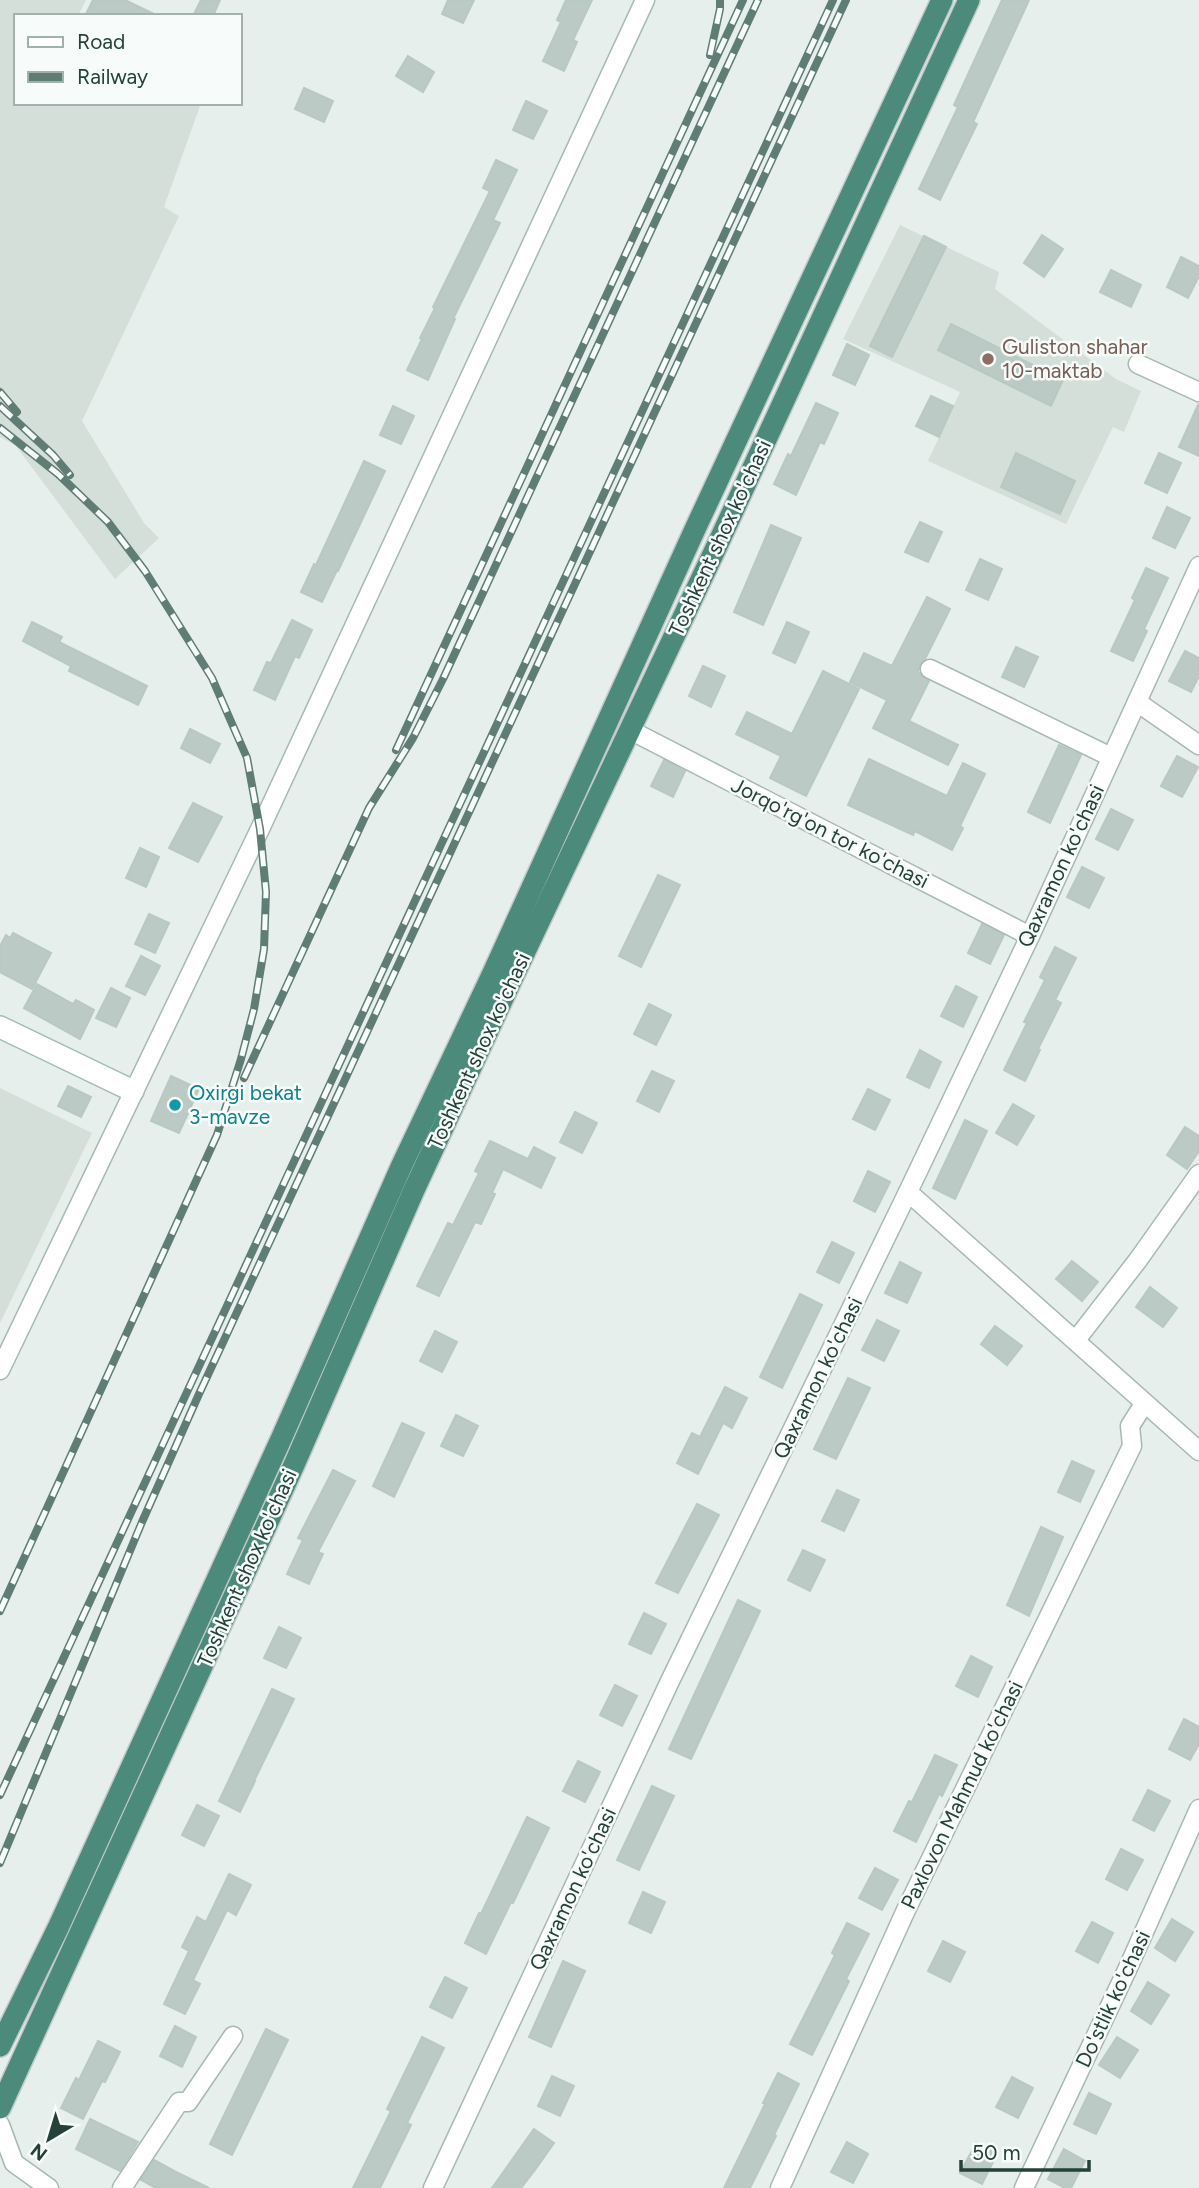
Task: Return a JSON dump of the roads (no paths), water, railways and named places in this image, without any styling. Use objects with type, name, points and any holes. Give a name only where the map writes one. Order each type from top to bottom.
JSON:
[{"type":"highway","name":"Toshkent shox ko'chasi","points":[[0,2108],[294,1465],[696,527],[942,0]]},
{"type":"highway","name":"Toshkent shox ko'chasi","points":[[0,2046],[58,1928],[282,1437],[401,1167],[630,730],[969,0]]},
{"type":"main road","points":[[0,1027],[133,1091]]},
{"type":"street","points":[[0,1370],[266,817],[645,0]]},
{"type":"street","points":[[1138,364],[1199,392]]},
{"type":"street","name":"Qaxramon ko'chasi","points":[[434,2187],[676,1668],[1030,936],[1199,566]]},
{"type":"street","points":[[930,669],[1111,757]]},
{"type":"street","points":[[1137,702],[1199,745]]},
{"type":"street","name":"Jorqo'rg'on tor ko'chasi","points":[[630,730],[1030,936]]},
{"type":"street","points":[[1076,1339],[1138,1260],[1199,1174]]},
{"type":"street","points":[[908,1192],[1199,1451]]},
{"type":"street","name":"Paxlovon Mahmud ko'chasi","points":[[780,2188],[906,1910],[1132,1446],[1130,1426],[1144,1404]]},
{"type":"street","name":"Do'stlik ko'chasi","points":[[1024,2188],[1127,1970],[1199,1809]]},
{"type":"street","points":[[122,2188],[179,2102],[188,2102],[233,2036]]},
{"type":"street","points":[[0,2124],[14,2163],[49,2188]]},
{"type":"railway","points":[[710,55],[720,0]]},
{"type":"railway","points":[[396,750],[743,0]]},
{"type":"railway","points":[[244,1078],[369,808],[413,738],[443,679],[758,0]]},
{"type":"railway","points":[[0,1795],[833,0]]},
{"type":"railway","points":[[0,1863],[142,1522],[199,1394],[846,0]]},
{"type":"railway","points":[[0,392],[17,412]]},
{"type":"railway","points":[[0,406],[53,455],[70,475]]},
{"type":"railway","points":[[0,428],[58,474],[108,522],[145,571],[212,678],[247,758],[260,829],[266,892],[264,949],[254,1009],[217,1135],[0,1611]]},
{"type":"place","name":"Guliston shahar 10-maktab","points":[[988,359]]},
{"type":"place","name":"Oxirgi bekat 3-mavze","points":[[175,1105]]}]
